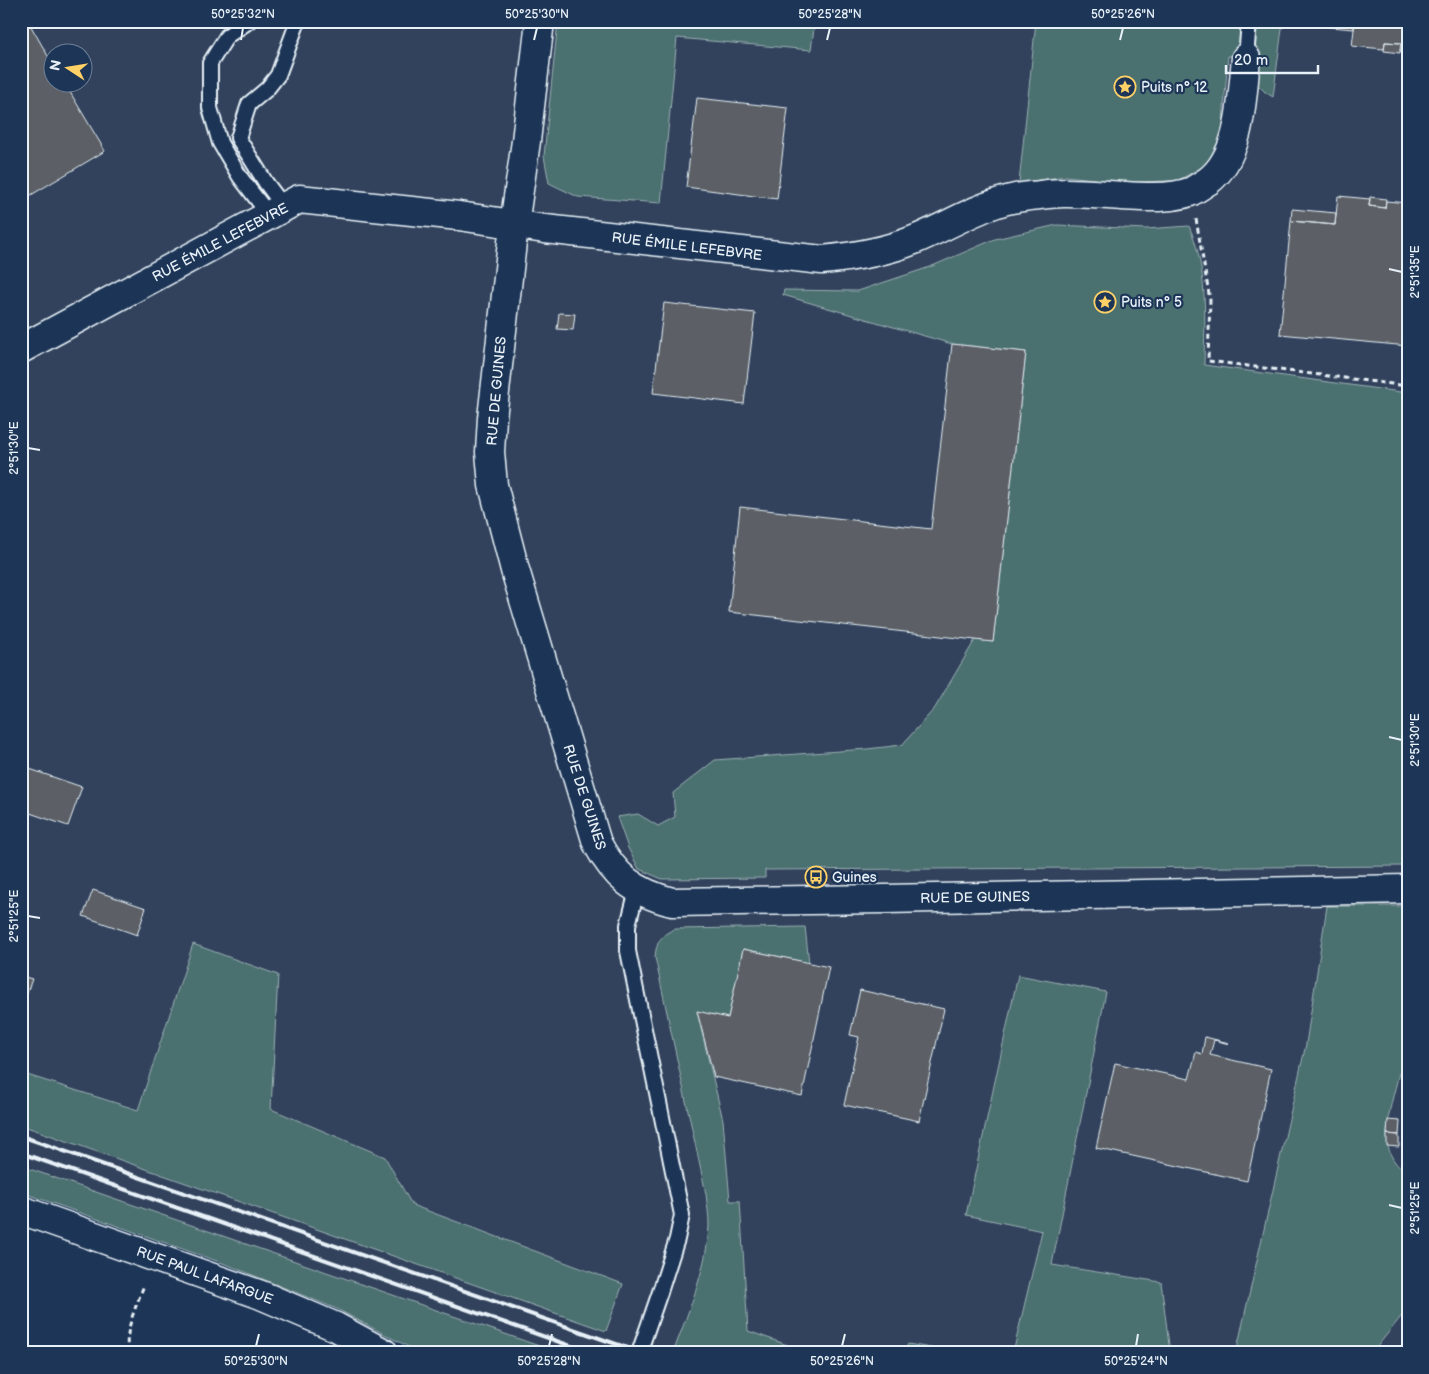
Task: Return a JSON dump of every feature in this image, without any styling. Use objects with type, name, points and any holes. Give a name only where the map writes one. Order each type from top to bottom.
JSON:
[{"type":"street","name":"RUE DE GUINES","points":[[540,21],[514,224],[492,418],[490,452],[493,485],[515,570],[597,842],[604,857],[617,872],[637,890],[672,902],[1408,889]]},
{"type":"street","name":"RUE ÉMILE LEFEBVRE","points":[[21,350],[299,199],[458,216],[822,260],[865,256],[914,240],[965,215],[994,204],[1028,196],[1064,193],[1164,197],[1191,191],[1210,180],[1224,164],[1234,142],[1241,110],[1246,58]]},
{"type":"street","name":"RUE PAUL LAFARGUE","points":[[21,1210],[261,1294],[336,1327],[384,1353]]},
{"type":"lane","points":[[249,21],[227,36],[210,63],[210,108],[220,143],[240,177],[277,211]]},
{"type":"lane","points":[[277,211],[266,183],[238,138],[249,104],[267,89],[278,75],[298,21]]},
{"type":"lane","name":"RUE ÉMILE LEFEBVRE","points":[[1246,58],[1249,21]]},
{"type":"lane","points":[[637,890],[628,925],[628,951],[682,1215],[677,1240],[639,1353]]},
{"type":"path","points":[[1191,191],[1210,300],[1208,361],[1408,386]]},
{"type":"path","points":[[129,1353],[127,1348],[131,1322],[155,1256]]},
{"type":"shaded area","points":[[21,21],[1408,21],[1408,1353],[559,1353],[21,1166]]},
{"type":"green space","points":[[558,21],[815,21],[811,50],[677,38],[661,203],[578,197],[549,183],[544,156]]},
{"type":"green space","points":[[1036,21],[1283,21],[1273,97],[1258,85],[1257,58],[1228,56],[1222,134],[1206,165],[1177,181],[1122,182],[1066,176],[1019,183]]},
{"type":"green space","points":[[1057,225],[1146,229],[1189,226],[1200,259],[1204,294],[1204,365],[1408,393],[1408,866],[765,870],[765,878],[662,879],[639,869],[628,848],[617,817],[638,814],[658,826],[675,817],[673,793],[715,760],[902,745],[935,708],[975,640],[993,642],[1026,352],[952,344],[783,295],[784,290],[858,291],[930,267],[995,239]]},
{"type":"green space","points":[[1327,906],[1408,906],[1408,1073],[1399,1073],[1389,1113],[1387,1141],[1390,1154],[1397,1165],[1408,1173],[1408,1308],[1372,1353],[1236,1353],[1306,1044]]},
{"type":"green space","points":[[805,927],[809,963],[743,949],[728,1018],[697,1012],[723,1120],[730,1201],[740,1201],[748,1331],[810,1353],[673,1353],[701,1274],[705,1258],[709,1221],[706,1194],[655,957],[657,947],[663,936],[675,929]]},
{"type":"green space","points":[[193,944],[278,975],[271,1109],[385,1157],[412,1205],[623,1284],[606,1331],[21,1125],[21,1073],[138,1110]]},
{"type":"green space","points":[[1018,975],[1106,992],[1052,1265],[1161,1282],[1170,1353],[1013,1353],[1042,1231],[966,1215]]},
{"type":"green space","points":[[21,1166],[559,1353],[420,1353],[337,1309],[228,1265],[21,1192]]},
{"type":"green space","points":[[908,1344],[959,1353],[903,1353]]},
{"type":"building","points":[[21,21],[28,21],[42,46],[42,92],[70,92],[105,151],[21,201]]},
{"type":"building","points":[[1309,21],[1354,21],[1354,29],[1309,25]]},
{"type":"building","points":[[1355,21],[1408,21],[1408,51],[1400,51],[1401,43],[1385,42],[1384,49],[1352,46]]},
{"type":"building","points":[[1385,42],[1401,43],[1400,53],[1384,51]]},
{"type":"building","points":[[697,98],[788,108],[777,199],[686,187]]},
{"type":"building","points":[[1338,196],[1370,199],[1369,206],[1385,208],[1386,201],[1408,203],[1408,346],[1280,334],[1291,221],[1335,225]]},
{"type":"building","points":[[1370,197],[1386,199],[1385,208],[1369,206]]},
{"type":"building","points":[[1292,209],[1336,213],[1335,225],[1291,221]]},
{"type":"building","points":[[664,303],[755,313],[744,404],[653,393]]},
{"type":"building","points":[[559,313],[575,314],[573,330],[557,329]]},
{"type":"building","points":[[952,344],[1026,352],[993,642],[729,612],[740,507],[931,529]]},
{"type":"building","points":[[21,766],[82,787],[68,826],[21,810]]},
{"type":"building","points":[[93,890],[146,908],[137,935],[83,916]]},
{"type":"building","points":[[743,949],[829,967],[802,1096],[714,1077],[697,1011],[728,1018]]},
{"type":"building","points":[[21,976],[32,979],[21,1010]]},
{"type":"building","points":[[860,990],[944,1009],[919,1121],[844,1105],[859,1037],[850,1035]]},
{"type":"building","points":[[1205,1037],[1229,1043],[1214,1040],[1210,1055],[1271,1069],[1247,1181],[1096,1148],[1115,1063],[1189,1079],[1196,1052],[1202,1054]]},
{"type":"building","points":[[1388,1120],[1400,1121],[1399,1135],[1387,1134]]},
{"type":"building","points":[[1387,1134],[1399,1135],[1399,1147],[1387,1146]]},
{"type":"railway","points":[[21,1136],[642,1353]]},
{"type":"railway","points":[[21,1153],[591,1353]]},
{"type":"place","name":"Puits n° 12","points":[[1125,87]]},
{"type":"place","name":"Puits n° 5","points":[[1105,302]]},
{"type":"place","name":"Guines","points":[[816,877]]}]
